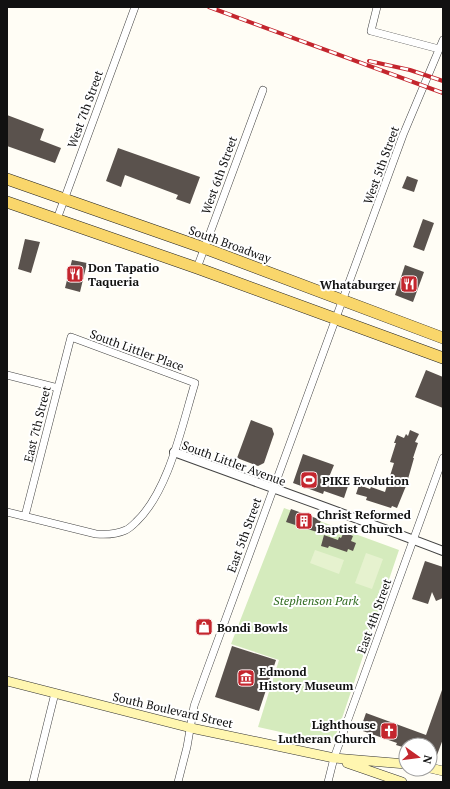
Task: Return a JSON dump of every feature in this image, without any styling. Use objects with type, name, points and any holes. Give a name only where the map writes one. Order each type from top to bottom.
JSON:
[{"type":"main road","name":"South Broadway","points":[[7,179],[204,248],[443,338]]},
{"type":"main road","points":[[7,202],[57,218],[197,268],[443,358]]},
{"type":"main road","name":"South Boulevard Street","points":[[7,681],[191,728],[334,758],[398,763]]},
{"type":"main road","name":"South Boulevard Street","points":[[334,758],[402,782]]},
{"type":"street","name":"West 7th Street","points":[[57,218],[135,7]]},
{"type":"street","points":[[377,7],[371,31],[440,49]]},
{"type":"street","name":"West 5th Street","points":[[343,300],[403,135],[443,40]]},
{"type":"street","name":"West 6th Street","points":[[197,268],[263,90]]},
{"type":"street","name":"East 5th Street","points":[[178,782],[191,728],[194,706],[343,300]]},
{"type":"street","name":"South Littler Place","points":[[71,337],[195,383],[174,452]]},
{"type":"street","name":"East 7th Street","points":[[25,516],[71,337]]},
{"type":"street","points":[[7,375],[58,388]]},
{"type":"street","name":"South Littler Avenue","points":[[7,512],[96,534],[111,535],[128,529],[142,516],[158,492],[174,452],[343,513],[443,552]]},
{"type":"street","name":"East 4th Street","points":[[328,782],[334,758],[443,458]]},
{"type":"street","points":[[33,782],[55,693]]},
{"type":"green space","name":"Stephenson Park","points":[[284,508],[399,550],[338,730],[332,741],[312,739],[258,727],[279,660],[231,644]]},
{"type":"green space","points":[[315,550],[344,560],[339,574],[310,563]]},
{"type":"green space","points":[[366,553],[383,559],[372,589],[355,583]]},
{"type":"building","points":[[7,115],[44,129],[40,140],[61,148],[55,163],[7,146]]},
{"type":"building","points":[[118,148],[200,177],[190,204],[176,199],[178,195],[125,175],[121,187],[106,181]]},
{"type":"building","points":[[407,176],[418,180],[414,192],[402,188]]},
{"type":"building","points":[[423,219],[434,223],[424,251],[413,247]]},
{"type":"building","points":[[25,239],[40,242],[31,273],[18,269]]},
{"type":"building","points":[[72,260],[87,263],[80,292],[65,288]]},
{"type":"building","name":"Whataburger","points":[[405,265],[424,272],[413,302],[395,295]]},
{"type":"building","points":[[426,370],[443,377],[443,408],[415,397]]},
{"type":"building","points":[[251,420],[272,428],[274,434],[264,463],[258,466],[237,458]]},
{"type":"building","points":[[410,430],[419,434],[415,442],[418,443],[406,486],[397,508],[392,506],[391,508],[366,500],[367,497],[356,494],[359,485],[385,492],[394,463],[390,462],[397,435],[404,438],[406,434],[408,436]]},
{"type":"building","points":[[303,454],[334,465],[329,477],[344,482],[343,484],[348,486],[344,498],[324,491],[323,494],[293,483]]},
{"type":"building","name":"Christ Reformed Baptist Church","points":[[291,509],[321,520],[317,532],[286,522]]},
{"type":"building","points":[[344,532],[353,536],[351,541],[356,543],[353,551],[348,549],[347,552],[329,546],[328,548],[321,546],[324,535],[338,540]]},
{"type":"building","points":[[425,561],[443,567],[443,598],[436,601],[432,592],[428,604],[412,599]]},
{"type":"building","name":"Edmond History Museum","points":[[232,646],[276,660],[259,711],[215,697]]},
{"type":"building","points":[[442,690],[443,739],[438,752],[438,737],[398,737],[398,746],[396,745],[397,743],[360,730],[366,713],[426,735]]},
{"type":"railway","points":[[209,7],[443,93]]},
{"type":"railway","points":[[369,61],[410,70],[443,81]]},
{"type":"place","name":"Don Tapatio Taqueria","points":[[75,274]]},
{"type":"place","name":"Whataburger","points":[[409,284]]},
{"type":"place","name":"PIKE Evolution","points":[[309,480]]},
{"type":"place","name":"Christ Reformed Baptist Church","points":[[304,521]]},
{"type":"place","name":"Bondi Bowls","points":[[204,627]]},
{"type":"place","name":"Edmond History Museum","points":[[246,678]]},
{"type":"place","name":"Lighthouse Lutheran Church","points":[[389,731]]}]
